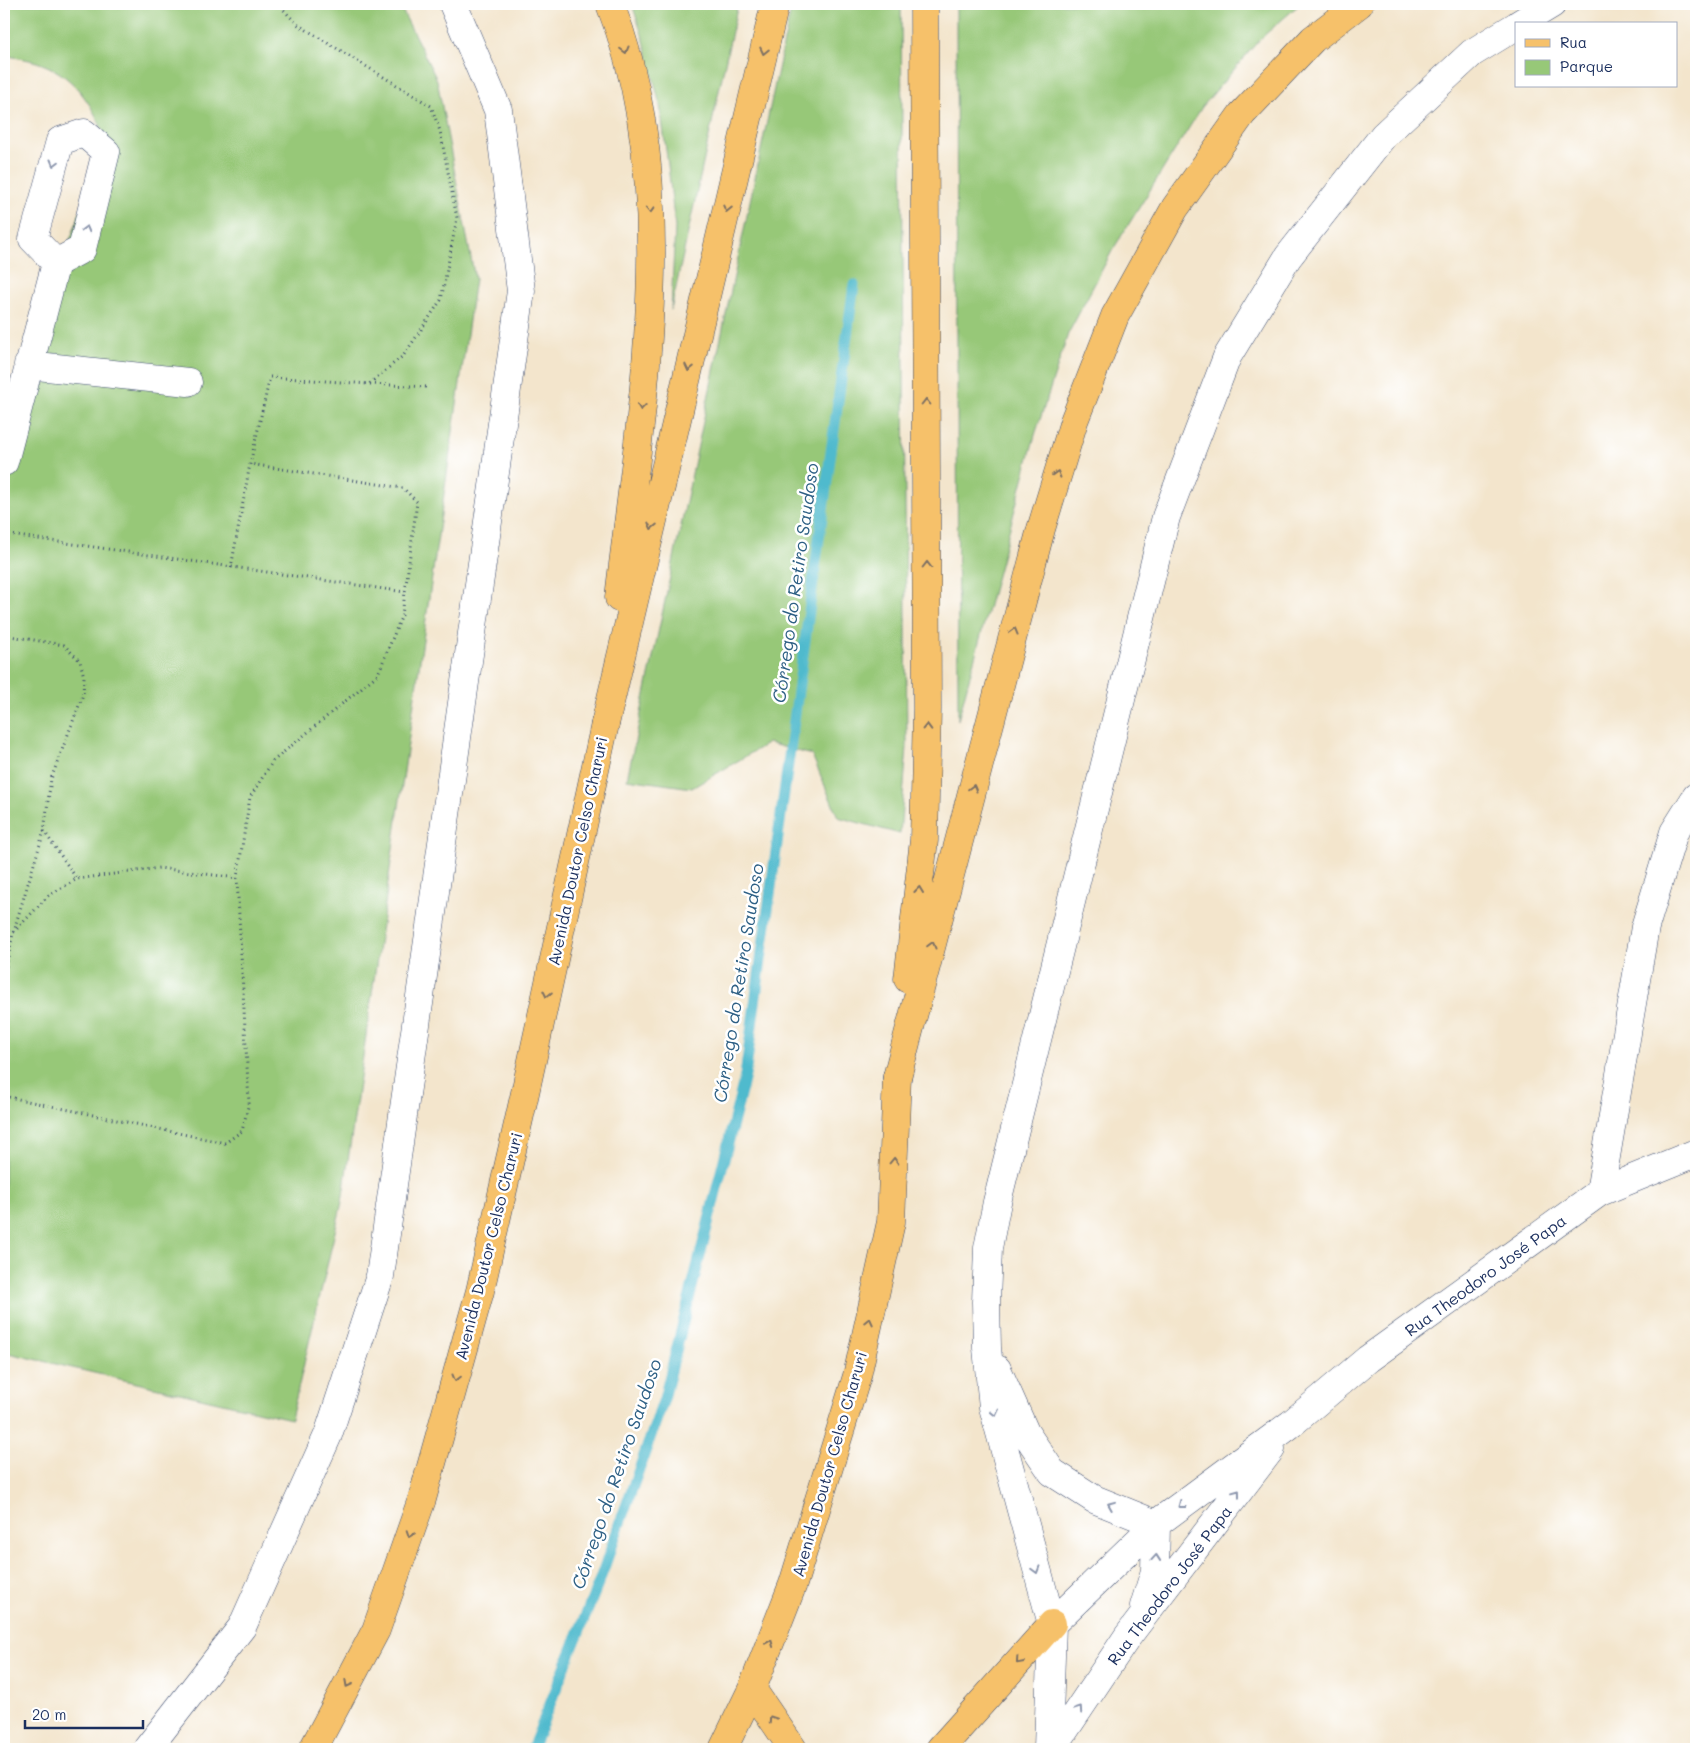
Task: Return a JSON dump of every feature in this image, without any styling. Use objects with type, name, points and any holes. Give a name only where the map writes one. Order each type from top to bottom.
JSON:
[{"type":"main road","points":[[605,724],[647,358],[651,257],[650,178],[640,108],[610,4]]},
{"type":"main road","points":[[605,724],[775,4]]},
{"type":"main road","points":[[897,1077],[924,840],[927,699],[924,4]]},
{"type":"main road","points":[[897,1077],[1041,529],[1074,421],[1115,316],[1174,208],[1242,114],[1313,39],[1359,4]]},
{"type":"main road","name":"Avenida Doutor Celso Charuri","points":[[313,1749],[376,1630],[422,1498],[482,1282],[526,1093],[605,724]]},
{"type":"main road","name":"Avenida Doutor Celso Charuri","points":[[722,1749],[752,1689],[793,1584],[856,1376],[892,1222],[897,1077]]},
{"type":"main road","points":[[940,1749],[1052,1624]]},
{"type":"main road","points":[[752,1689],[793,1749]]},
{"type":"street","points":[[147,1749],[242,1626],[328,1435],[380,1276],[521,291],[498,110],[453,4]]},
{"type":"street","points":[[1523,22],[1552,4]]},
{"type":"street","points":[[1050,1749],[1052,1624],[993,1407],[987,1348],[988,1248],[997,1202],[1166,517],[1226,357],[1288,257],[1384,135],[1472,52],[1515,27]]},
{"type":"street","points":[[4,462],[56,263]]},
{"type":"street","points":[[28,365],[188,382]]},
{"type":"street","points":[[1600,1192],[1645,927],[1674,832],[1696,797]]},
{"type":"street","name":"Rua Theodoro José Papa","points":[[1052,1624],[1156,1524],[1291,1424],[1368,1359],[1600,1192],[1696,1153]]},
{"type":"street","points":[[987,1348],[1025,1432],[1052,1472],[1094,1499],[1156,1524],[1156,1563],[1149,1594],[1128,1636]]},
{"type":"street","name":"Rua Theodoro José Papa","points":[[1050,1749],[1128,1636],[1291,1424]]},
{"type":"path","points":[[278,4],[297,24],[431,106],[440,131],[457,218],[441,300],[404,355],[369,384]]},
{"type":"path","points":[[231,568],[250,464],[270,378],[428,387]]},
{"type":"path","points":[[4,1096],[225,1144],[242,1131],[249,1103],[237,878],[250,796],[272,761],[378,674],[402,615],[418,502],[403,488],[250,464]]},
{"type":"path","points":[[4,534],[405,592]]},
{"type":"path","points":[[4,635],[64,645],[80,661],[84,677],[83,695],[51,779],[44,831],[13,933],[4,977]]},
{"type":"path","points":[[44,831],[77,879]]},
{"type":"path","points":[[13,933],[48,896],[77,879],[159,868],[237,878]]},
{"type":"path","points":[[4,931],[13,933]]},
{"type":"green space","points":[[4,4],[399,4],[437,80],[475,279],[342,1202],[291,1419],[4,1352],[4,486],[45,309],[106,141],[96,117],[83,95],[65,77],[54,69],[37,62],[4,55]]},
{"type":"green space","points":[[632,4],[738,4],[671,310],[675,227],[668,165],[660,105],[644,41]]},
{"type":"green space","points":[[792,4],[901,4],[907,747],[900,834],[838,817],[812,755],[768,743],[692,788],[627,779]]},
{"type":"green space","points":[[956,4],[1300,4],[1260,39],[1202,107],[1112,251],[1068,334],[1035,435],[958,720]]},
{"type":"waterway","name":"Córrego do Retiro Saudoso","points":[[532,1749],[599,1582],[664,1399],[745,1076],[854,285]]}]
